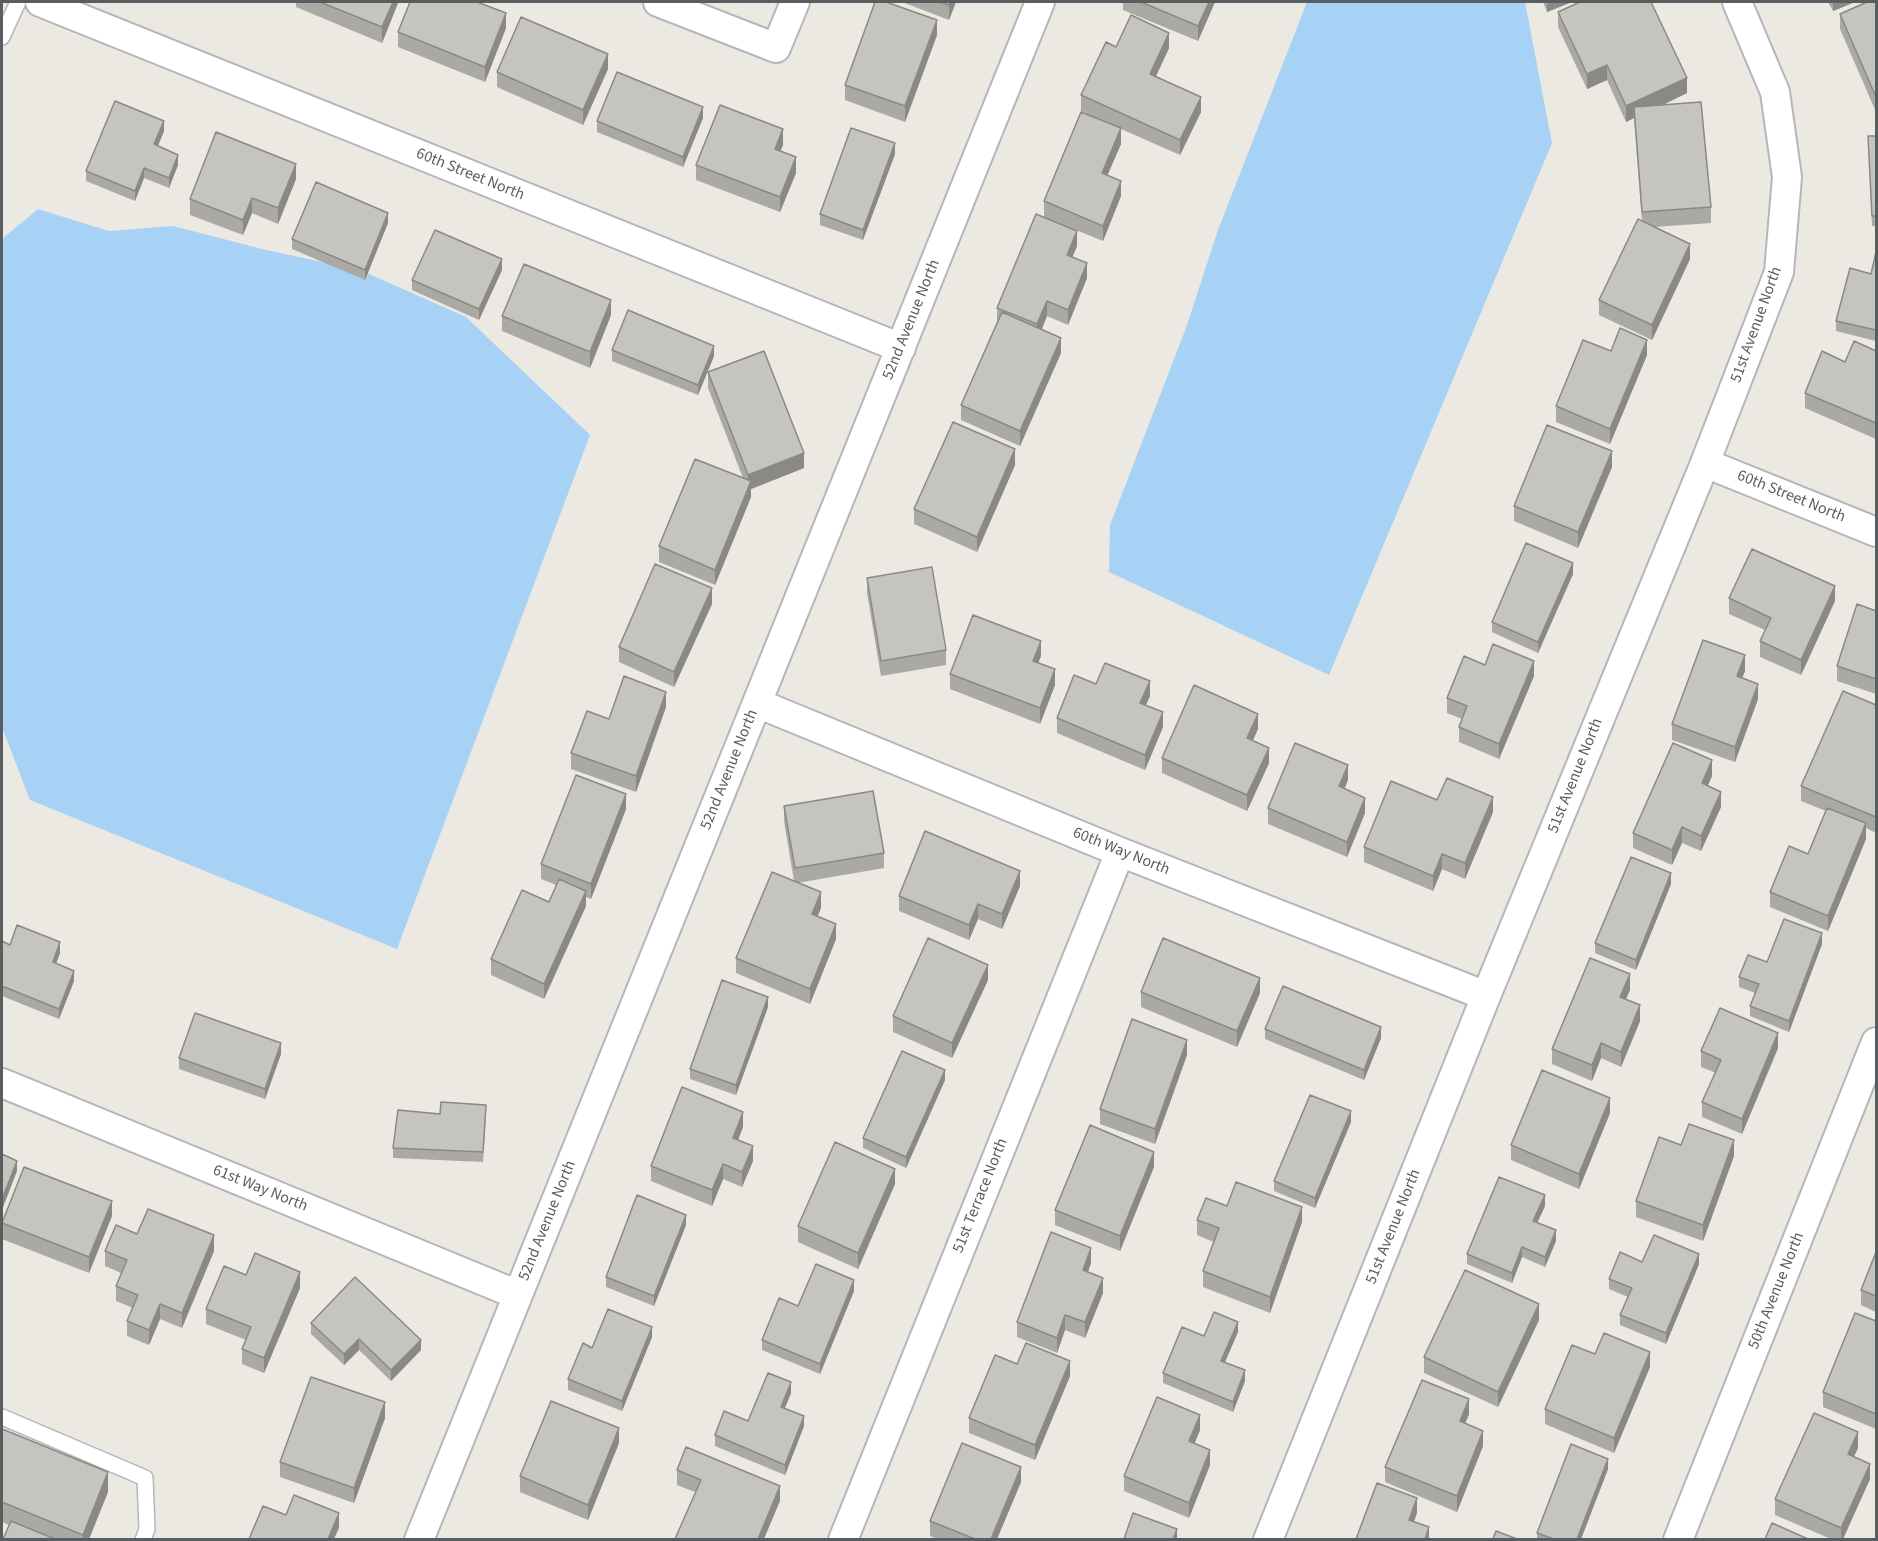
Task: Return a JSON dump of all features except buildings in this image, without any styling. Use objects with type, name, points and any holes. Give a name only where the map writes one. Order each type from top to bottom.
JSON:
[{"type":"street","name":"60th Street North","points":[[40,2],[901,348]]},
{"type":"street","points":[[658,2],[776,48],[795,2]]},
{"type":"street","name":"52nd Avenue North","points":[[419,1539],[1040,2]]},
{"type":"street","name":"51st Avenue North","points":[[1268,1539],[1486,996],[1705,463],[1779,272],[1787,177],[1775,92],[1737,2]]},
{"type":"street","name":"60th Street North","points":[[1705,463],[1876,532]]},
{"type":"street","name":"60th Way North","points":[[757,703],[1120,852],[1486,996]]},
{"type":"street","name":"51st Terrace North","points":[[843,1539],[1120,852]]},
{"type":"street","name":"50th Avenue North","points":[[1678,1539],[1876,1042]]},
{"type":"street","name":"61st Way North","points":[[2,1083],[518,1295]]},
{"type":"lane","points":[[2,37],[18,2]]},
{"type":"lane","points":[[2,1418],[146,1478],[147,1529],[143,1539]]},
{"type":"water","points":[[1307,2],[1525,2],[1552,143],[1329,675],[1109,572],[1110,525],[1186,328],[1218,230]]},
{"type":"water","points":[[38,209],[109,231],[173,226],[266,250],[360,270],[466,317],[590,435],[397,949],[30,800],[2,727],[2,239]]}]
